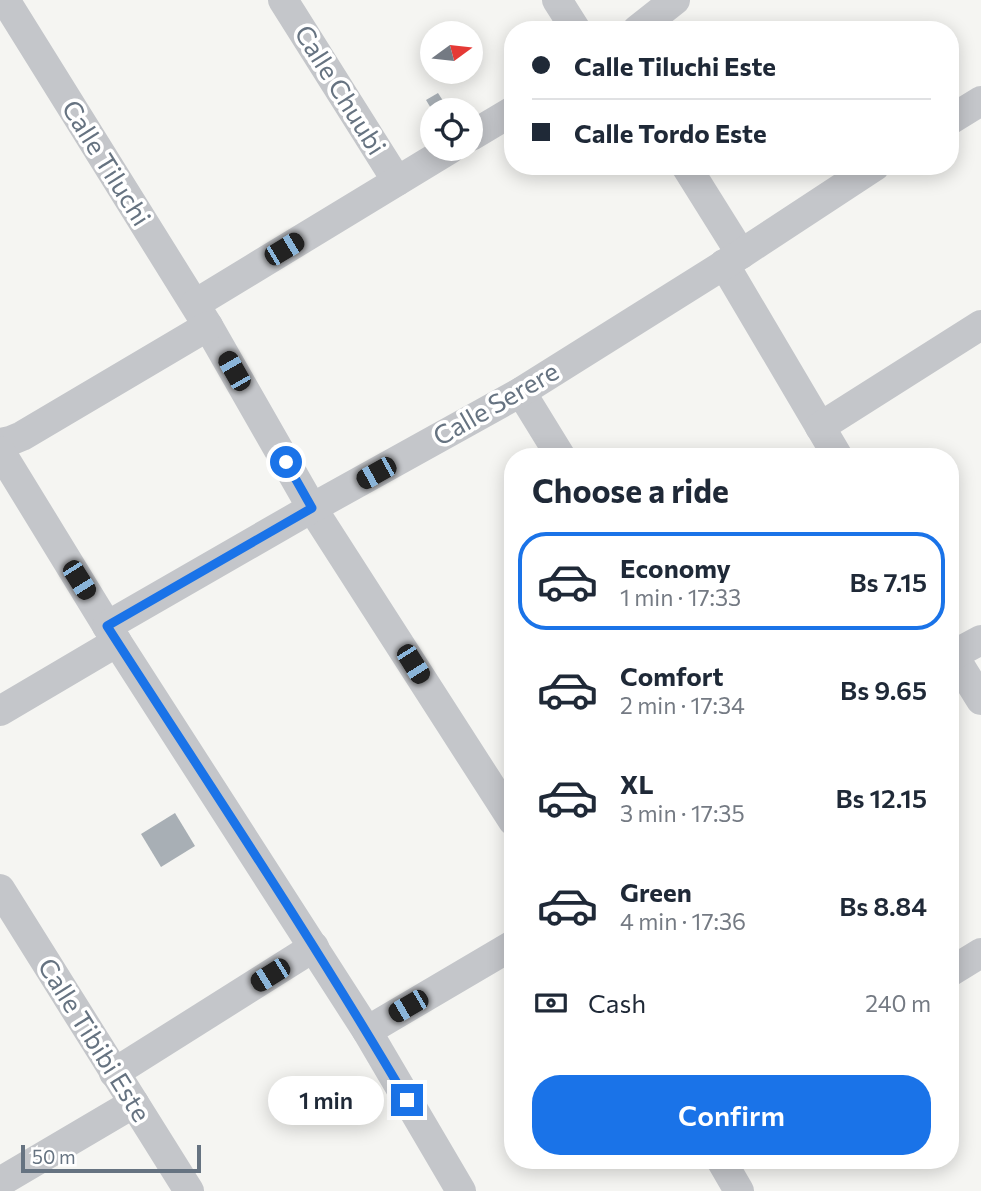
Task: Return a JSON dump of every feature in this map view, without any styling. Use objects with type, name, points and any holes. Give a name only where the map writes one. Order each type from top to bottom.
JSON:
[{"type":"street","name":"Calle Tiluchi","points":[[5,0],[201,315],[312,508],[504,807]]},
{"type":"street","name":"Calle Chuubi","points":[[283,0],[397,181]]},
{"type":"street","points":[[557,0],[570,21]]},
{"type":"street","points":[[648,21],[675,0]]},
{"type":"street","points":[[959,114],[981,101]]},
{"type":"street","points":[[483,129],[504,116]]},
{"type":"street","points":[[0,443],[22,436],[430,161]]},
{"type":"street","points":[[690,175],[833,448]]},
{"type":"street","name":"Calle Serere","points":[[0,711],[112,634],[312,508],[521,392],[861,175]]},
{"type":"street","points":[[820,427],[981,324]]},
{"type":"street","points":[[521,392],[555,448]]},
{"type":"street","points":[[0,451],[112,634],[367,1031],[461,1191]]},
{"type":"street","points":[[959,650],[981,640]]},
{"type":"street","points":[[959,664],[981,700]]},
{"type":"street","name":"Calle Tibibi Este","points":[[0,889],[189,1191]]},
{"type":"street","points":[[114,1073],[314,947]]},
{"type":"street","points":[[367,1031],[504,950]]},
{"type":"street","points":[[959,966],[981,953]]},
{"type":"street","points":[[0,1182],[134,1103]]},
{"type":"street","points":[[726,1169],[739,1191]]},
{"type":"building","points":[[175,813],[195,846],[161,867],[141,834]]},
{"type":"route","points":[[286,462],[312,508],[107,626],[314,947],[407,1100]]}]
